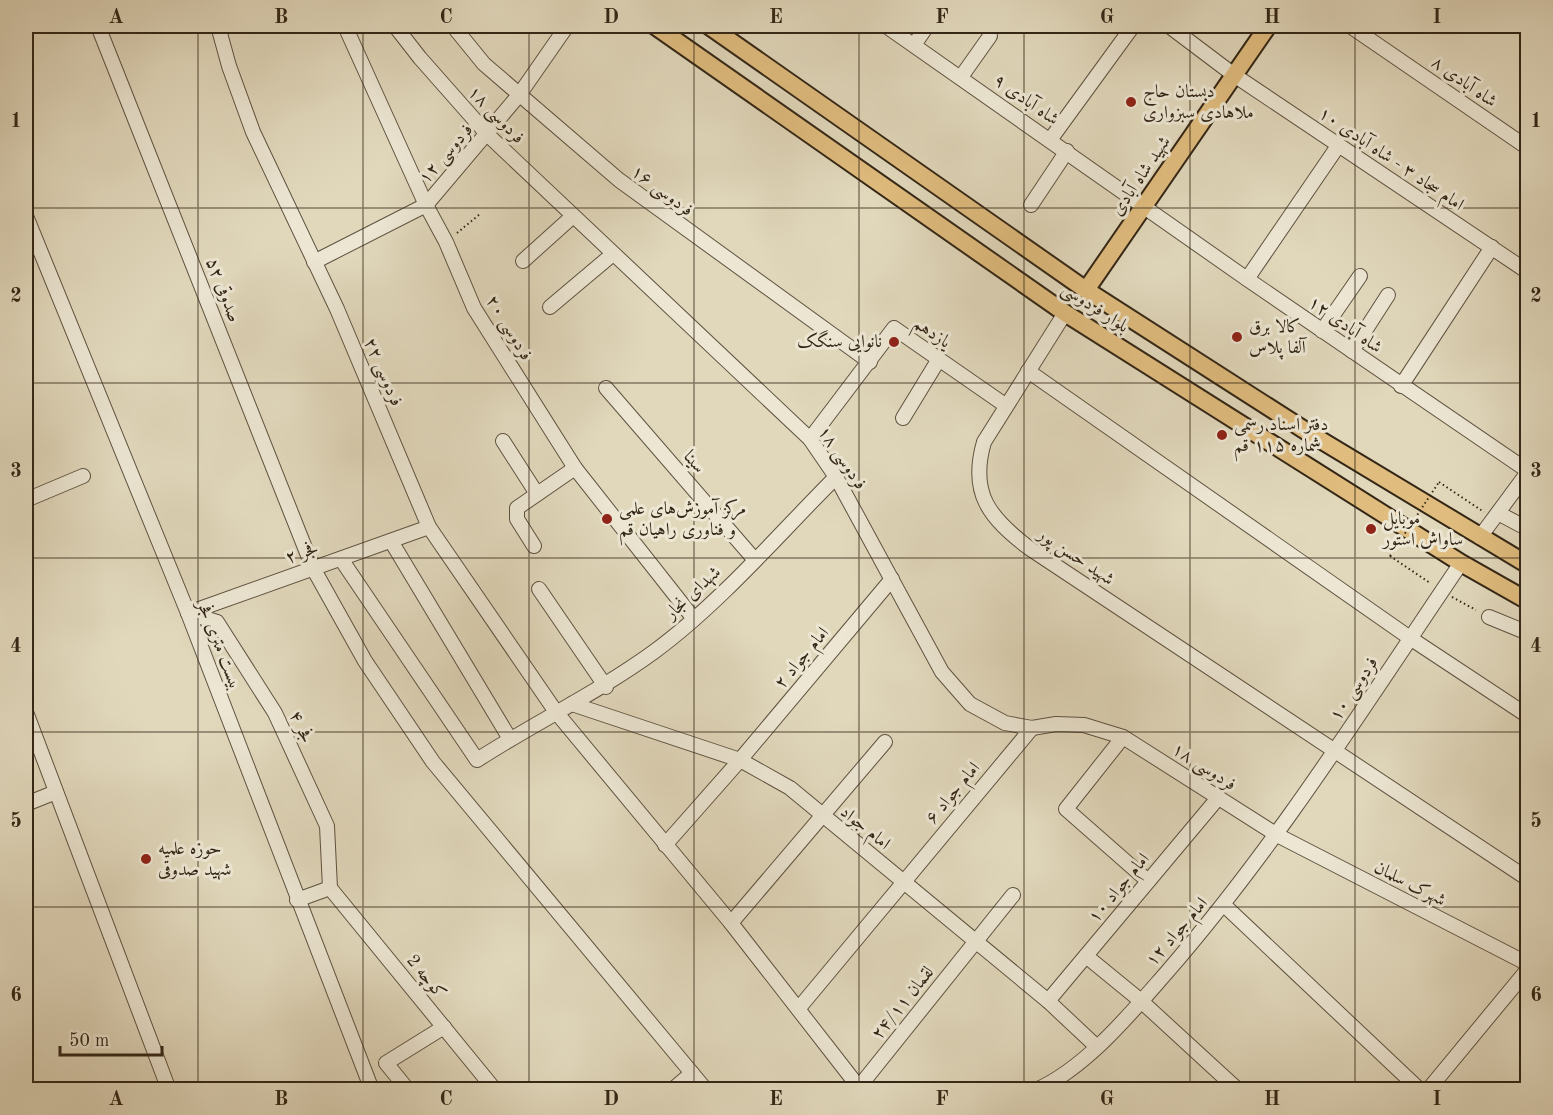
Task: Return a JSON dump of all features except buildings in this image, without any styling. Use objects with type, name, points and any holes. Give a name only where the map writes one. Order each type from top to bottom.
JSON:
[{"type":"main road","name":"بلوار فردوسی","points":[[655,26],[1065,313],[1461,563],[1527,601]]},
{"type":"main road","name":"بلوار فردوسی","points":[[709,26],[1086,290],[1309,433],[1527,565]]},
{"type":"main road","name":"شهید شاه آبادی","points":[[1086,290],[1268,26]]},
{"type":"street","name":"صدوقی ۵۲","points":[[98,26],[313,568],[365,661],[433,762],[706,1089]]},
{"type":"street","name":"فردوسی ۲۲","points":[[218,26],[229,66],[254,132],[337,309],[429,527],[556,712],[799,1008],[860,1088]]},
{"type":"street","name":"فردوسی ۲۰","points":[[345,26],[426,205],[446,242],[474,308],[575,468],[694,619]]},
{"type":"street","name":"فردوسی ۱۸","points":[[395,26],[488,135],[810,439],[836,477],[942,672],[955,690],[988,717],[1005,723],[1032,728],[1056,724],[1084,726],[1123,737],[1277,835]]},
{"type":"street","name":"فردوسی ۱۶","points":[[453,26],[484,64],[619,180],[671,221],[870,362]]},
{"type":"street","name":"فردوسی ۱۲","points":[[314,262],[426,205],[488,135],[567,26]]},
{"type":"street","name":"شاه آبادی ۹","points":[[886,26],[1067,151],[1143,207]]},
{"type":"street","points":[[914,45],[927,26]]},
{"type":"street","points":[[1050,140],[1133,26]]},
{"type":"street","name":"امام سجاد ۳ - شاه آبادی ۱۰","points":[[1169,26],[1234,75],[1527,272]]},
{"type":"street","name":"شاه آبادی ۸","points":[[1350,26],[1527,148]]},
{"type":"street","points":[[1522,26],[1527,29]]},
{"type":"street","points":[[961,77],[990,36]]},
{"type":"street","points":[[1247,279],[1338,146]]},
{"type":"street","points":[[1030,206],[1067,151]]},
{"type":"street","name":"شاه آبادی ۱۲","points":[[1143,207],[1527,472]]},
{"type":"street","name":"بیست متری فجر","points":[[26,216],[188,613],[297,900],[372,1089]]},
{"type":"street","points":[[523,261],[573,216]]},
{"type":"street","points":[[1401,386],[1492,248]]},
{"type":"street","points":[[550,307],[613,254]]},
{"type":"street","points":[[1322,331],[1360,276]]},
{"type":"street","points":[[1352,351],[1388,295]]},
{"type":"street","name":"شهید حسن پور","points":[[1065,313],[1005,405],[984,442],[977,464],[982,499],[992,516],[1029,548],[1527,879]]},
{"type":"street","name":"یازدهم","points":[[810,439],[894,328],[1005,405]]},
{"type":"street","points":[[903,418],[939,359]]},
{"type":"street","points":[[1028,372],[1410,638],[1527,716]]},
{"type":"street","name":"سینا","points":[[606,388],[754,559]]},
{"type":"street","points":[[503,441],[537,494]]},
{"type":"street","points":[[534,546],[516,514],[518,508],[575,468]]},
{"type":"street","points":[[1480,537],[1527,472]]},
{"type":"street","points":[[26,500],[83,476]]},
{"type":"street","name":"شهدای نجار","points":[[341,559],[477,760],[556,712],[606,687],[694,619],[836,477]]},
{"type":"street","points":[[1496,516],[1527,529]]},
{"type":"street","name":"فجر ۲","points":[[188,613],[429,527]]},
{"type":"street","points":[[391,541],[510,739]]},
{"type":"street","name":"فردوسی ۱۰","points":[[1277,835],[1461,563]]},
{"type":"street","name":"امام جواد ۲","points":[[665,845],[740,760],[891,579]]},
{"type":"street","points":[[539,589],[606,687]]},
{"type":"street","name":"فجر ۴","points":[[188,613],[217,622],[275,713],[327,826],[330,888]]},
{"type":"street","points":[[1489,617],[1527,633]]},
{"type":"street","name":"امام جواد","points":[[572,705],[740,760],[790,788],[1048,1001],[1097,1047]]},
{"type":"street","points":[[26,712],[169,1089]]},
{"type":"street","name":"امام جواد ۶","points":[[799,1008],[902,881],[1032,728]]},
{"type":"street","points":[[1123,737],[1066,809],[1148,881]]},
{"type":"street","points":[[731,924],[885,742]]},
{"type":"street","points":[[26,804],[56,792]]},
{"type":"street","name":"امام جواد ۱۰","points":[[1048,1001],[1218,798]]},
{"type":"street","name":"امام جواد ۱۲","points":[[1036,1089],[1047,1084],[1097,1047],[1141,1001],[1224,905],[1277,835]]},
{"type":"street","name":"شهرک سلمان","points":[[1277,835],[1527,966]]},
{"type":"street","points":[[297,900],[330,888]]},
{"type":"street","name":"کوچه 2","points":[[330,888],[495,1089]]},
{"type":"street","name":"لقمان ۲۴/۱۱","points":[[860,1088],[1013,895]]},
{"type":"street","points":[[1224,905],[1420,1089]]},
{"type":"street","points":[[1086,956],[1141,1001],[1238,1089]]},
{"type":"street","points":[[1428,1089],[1527,966]]},
{"type":"street","points":[[408,1089],[386,1063],[444,1027]]},
{"type":"street","points":[[672,1089],[692,1073]]},
{"type":"path","points":[[446,242],[480,214]]},
{"type":"path","points":[[1489,617],[1442,592],[1390,556],[1439,482],[1496,516]]},
{"type":"place","name":"دبستان حاج ملاهادی سبزواری","points":[[1131,102]]},
{"type":"place","name":"کالا برق آلفا پلاس","points":[[1237,337]]},
{"type":"place","name":"نانوایی سنگک","points":[[894,342]]},
{"type":"place","name":"دفتر اسناد رسمی شماره ۱۱۵ قم","points":[[1222,435]]},
{"type":"place","name":"مرکز آموزش‌های علمی و فناوری راهیان قم","points":[[607,519]]},
{"type":"place","name":"موبایل ساواش استور","points":[[1371,529]]},
{"type":"place","name":"حوزه علمیه شهید صدوقی","points":[[146,859]]}]
